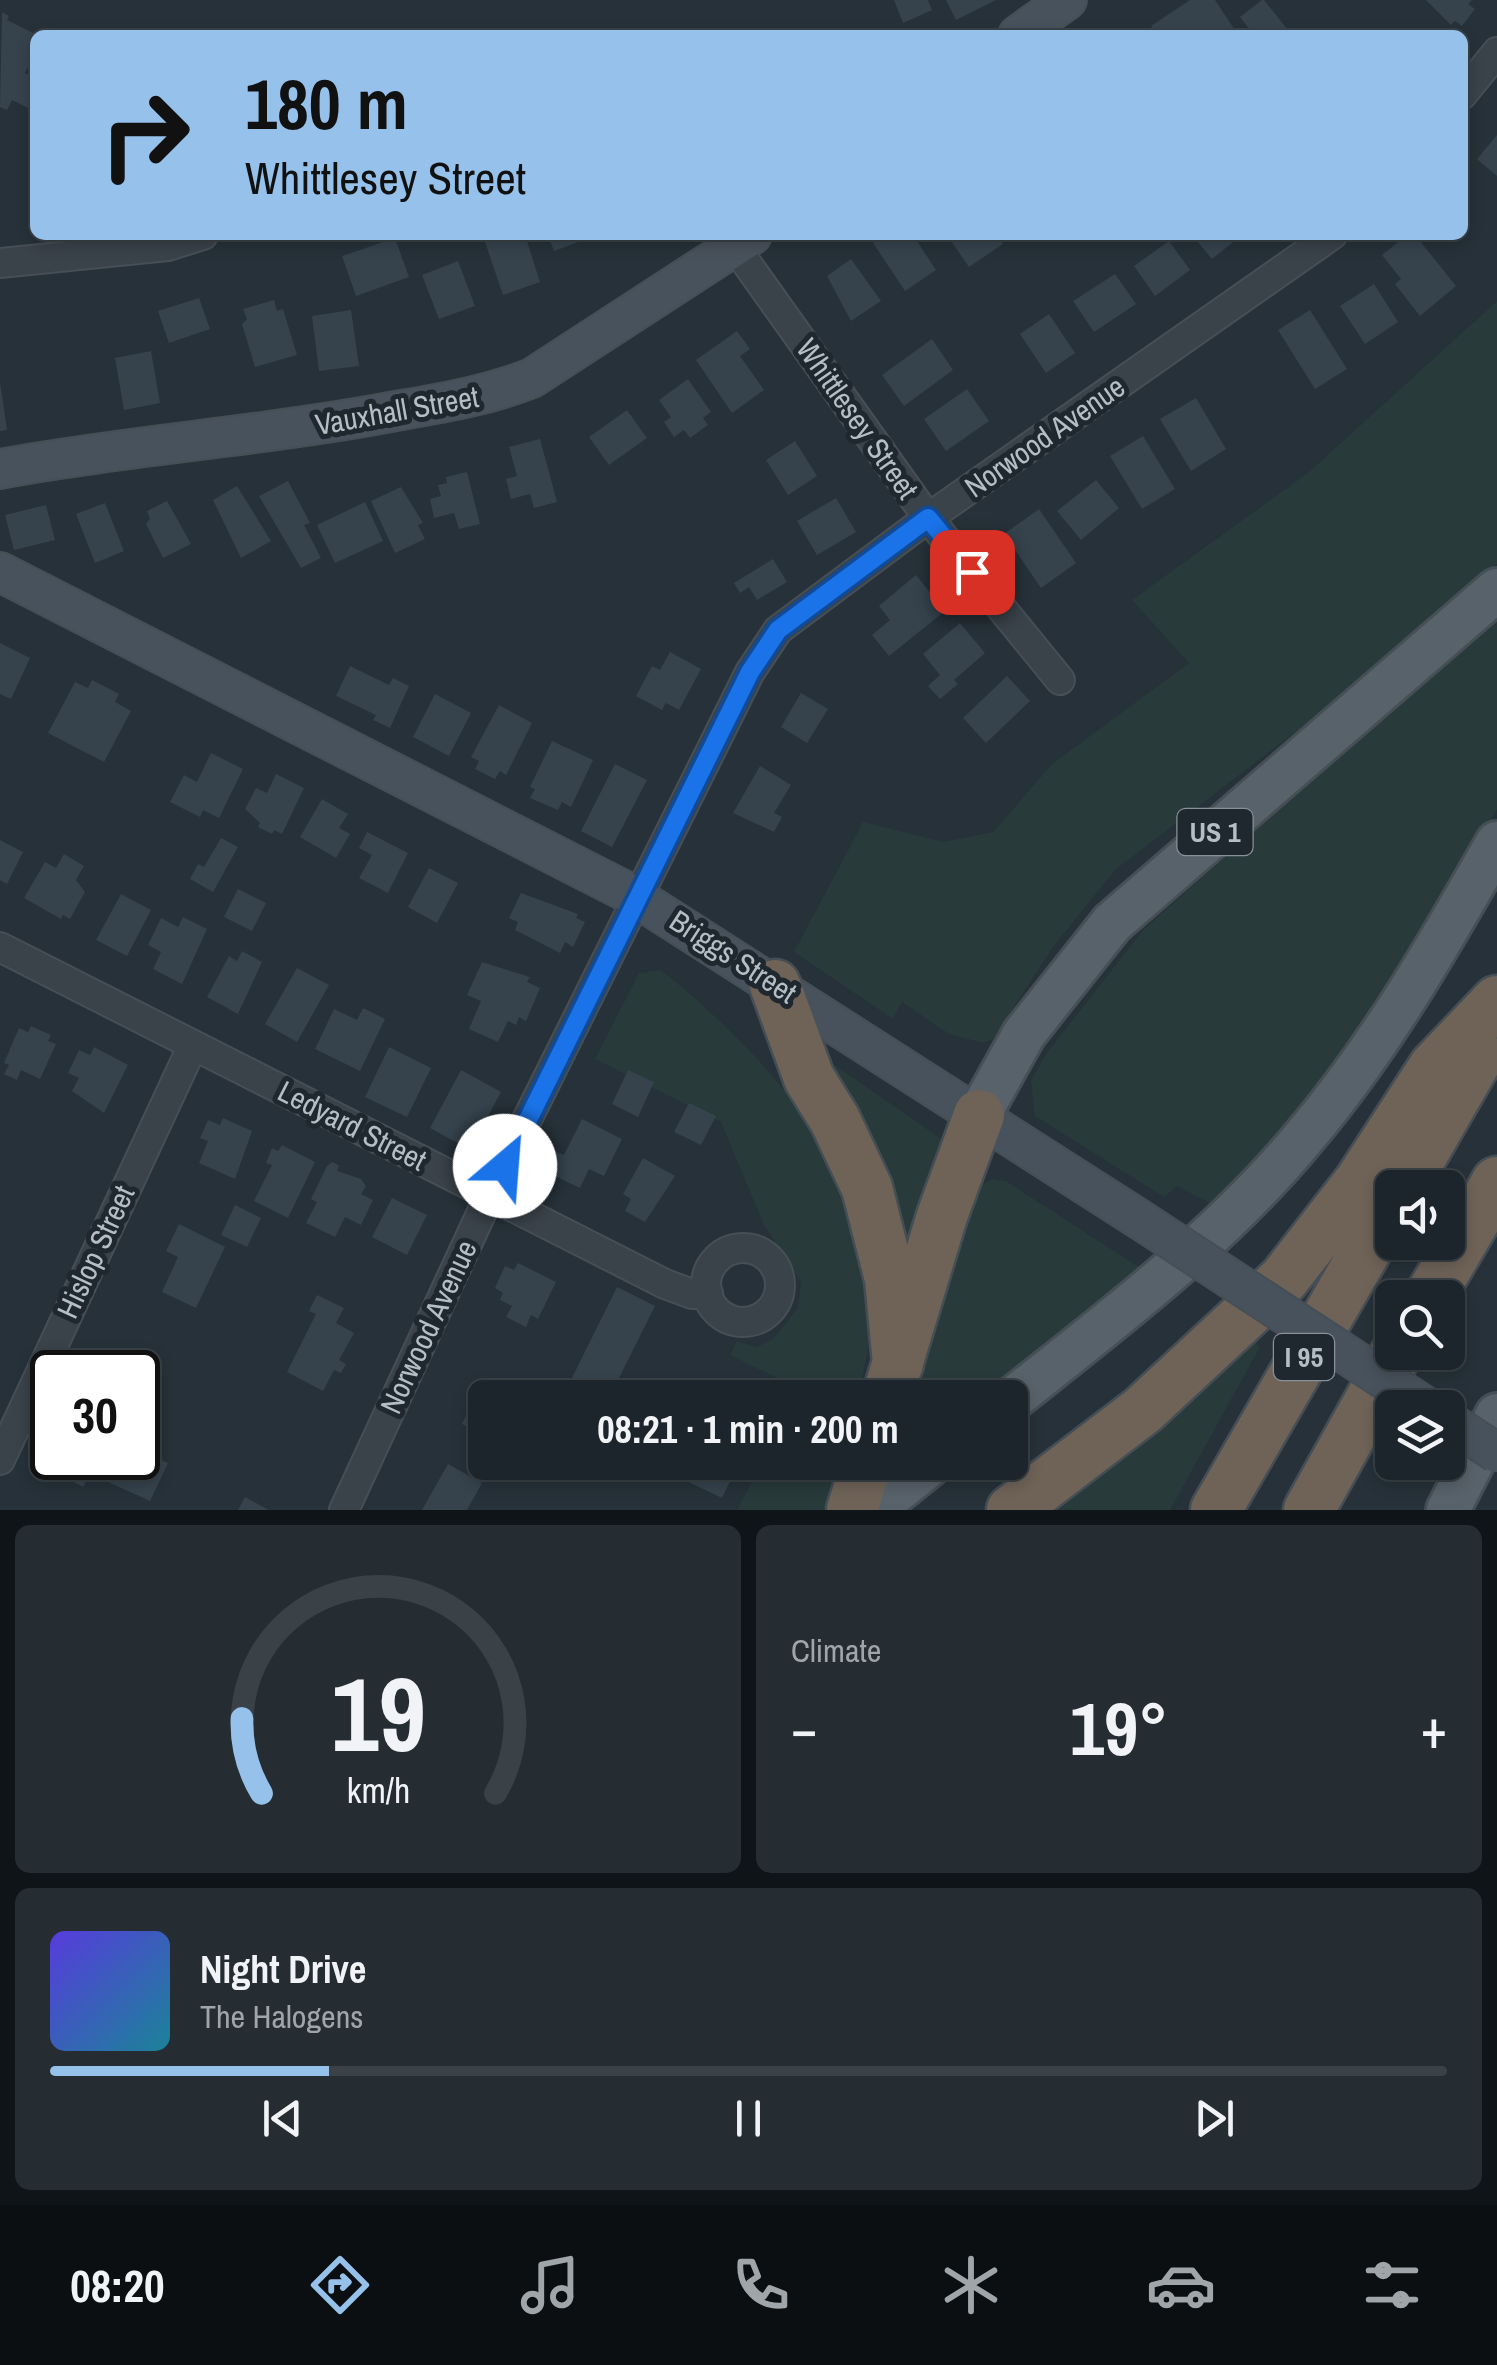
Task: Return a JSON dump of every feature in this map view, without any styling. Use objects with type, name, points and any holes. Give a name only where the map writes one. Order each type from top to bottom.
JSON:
[{"type":"highway","points":[[776,985],[808,1078],[836,1120],[868,1188],[890,1279],[892,1380]]},
{"type":"highway","points":[[1012,1510],[1144,1410],[1284,1279],[1360,1180],[1434,1067],[1497,1001]]},
{"type":"highway","points":[[1413,1170],[1497,1026]]},
{"type":"highway","name":"US 1","points":[[892,1380],[942,1216],[979,1116]]},
{"type":"highway","points":[[1440,1280],[1497,1182]]},
{"type":"highway","name":"I 95","points":[[1216,1510],[1375,1234]]},
{"type":"highway","name":"I 95","points":[[1309,1510],[1387,1370]]},
{"type":"highway","points":[[852,1510],[861,1480]]},
{"type":"main road","name":"US 1","points":[[979,1116],[1024,1034],[1112,923],[1497,590]]},
{"type":"main road","points":[[1028,1386],[1205,1239],[1303,1140],[1389,1026],[1497,843]]},
{"type":"main road","points":[[1448,1510],[1497,1415]]},
{"type":"main road","points":[[873,1510],[910,1480]]},
{"type":"street","points":[[1025,30],[1067,0]]},
{"type":"street","points":[[1468,88],[1497,52]]},
{"type":"street","points":[[0,263],[168,246],[187,240]]},
{"type":"street","name":"Norwood Avenue","points":[[344,1510],[490,1196],[750,672],[778,630],[928,518],[1325,240]]},
{"type":"street","name":"Whittlesey Street","points":[[744,241],[928,518],[1060,680]]},
{"type":"street","name":"Vauxhall Street","points":[[0,469],[113,449],[311,427],[492,394],[532,378],[744,241]]},
{"type":"street","name":"Briggs Street","points":[[0,572],[640,899],[1400,1390]]},
{"type":"street","name":"Ledyard Street","points":[[0,947],[665,1284],[692,1294],[708,1293]]},
{"type":"street","name":"Hislop Street","points":[[0,1460],[193,1044]]},
{"type":"street","points":[[1465,1431],[1497,1453]]},
{"type":"shaded area","points":[[1497,301],[1497,564],[1319,714],[1115,870],[1053,947],[993,1039],[983,1043],[949,1034],[902,1002],[893,1019],[794,952],[863,822],[943,842],[993,832],[1052,764],[1189,663],[1132,600],[1309,472]]},
{"type":"shaded area","points":[[1497,615],[1497,809],[1430,927],[1344,1059],[1219,1208],[1177,1186],[1164,1197],[1035,1116],[1031,1080],[1046,1054],[1143,930]]},
{"type":"shaded area","points":[[661,970],[735,1035],[802,1113],[829,1156],[851,1202],[866,1249],[872,1298],[862,1380],[781,1380],[730,1355],[737,1341],[757,1347],[773,1339],[798,1308],[801,1282],[763,1223],[721,1122],[595,1059],[639,973]]},
{"type":"shaded area","points":[[826,1059],[943,1140],[904,1281]]},
{"type":"shaded area","points":[[992,1179],[1006,1181],[1148,1273],[1010,1380],[905,1380],[977,1188]]},
{"type":"shaded area","points":[[1249,1335],[1260,1347],[1170,1510],[1037,1510]]},
{"type":"shaded area","points":[[753,1480],[837,1480],[827,1510],[737,1510]]},
{"type":"building","points":[[894,0],[928,0],[932,10],[903,23]]},
{"type":"building","points":[[946,0],[996,0],[956,20]]},
{"type":"building","points":[[1190,0],[1215,0],[1235,30],[1154,30],[1151,26]]},
{"type":"building","points":[[1264,0],[1288,30],[1250,30],[1240,17]]},
{"type":"building","points":[[1426,0],[1472,0],[1468,4],[1475,9],[1462,26],[1455,21],[1451,25]]},
{"type":"building","points":[[2,12],[9,16],[7,20],[30,32],[30,63],[25,73],[30,76],[30,109],[12,100],[7,110],[0,107]]},
{"type":"building","points":[[1497,135],[1497,176],[1477,159]]},
{"type":"building","points":[[396,240],[409,277],[356,296],[342,256]]},
{"type":"building","points":[[484,240],[527,240],[540,282],[503,295]]},
{"type":"building","points":[[550,240],[584,240],[554,251]]},
{"type":"building","points":[[916,240],[936,270],[905,291],[873,243]]},
{"type":"building","points":[[950,240],[1000,240],[1003,244],[969,267]]},
{"type":"building","points":[[1196,240],[1236,240],[1212,259]]},
{"type":"building","points":[[1401,240],[1419,240],[1456,286],[1420,316],[1395,284],[1401,279],[1382,255]]},
{"type":"building","points":[[1169,241],[1190,270],[1155,296],[1134,266]]},
{"type":"building","points":[[851,259],[881,301],[851,321],[827,276]]},
{"type":"building","points":[[458,261],[475,306],[439,319],[422,275]]},
{"type":"building","points":[[1115,274],[1136,304],[1094,332],[1073,301]]},
{"type":"building","points":[[1374,284],[1398,322],[1365,344],[1340,306]]},
{"type":"building","points":[[199,298],[210,329],[169,343],[158,311]]},
{"type":"building","points":[[274,300],[277,311],[283,309],[297,355],[255,367],[242,324],[247,319],[243,309]]},
{"type":"building","points":[[351,310],[359,366],[319,371],[312,316]]},
{"type":"building","points":[[1310,310],[1347,369],[1315,389],[1278,330]]},
{"type":"building","points":[[1049,314],[1075,353],[1046,373],[1020,334]]},
{"type":"building","points":[[737,331],[750,349],[740,356],[764,390],[732,413],[696,360]]},
{"type":"building","points":[[932,339],[953,370],[904,406],[882,375]]},
{"type":"building","points":[[151,351],[160,403],[124,410],[115,358]]},
{"type":"building","points":[[688,379],[711,412],[703,418],[708,425],[690,438],[684,430],[674,437],[664,422],[671,417],[659,400]]},
{"type":"building","points":[[0,382],[7,430],[0,431]]},
{"type":"building","points":[[967,389],[989,421],[946,451],[924,419]]},
{"type":"building","points":[[1196,398],[1226,449],[1191,471],[1160,419]]},
{"type":"building","points":[[627,410],[647,438],[609,465],[589,437]]},
{"type":"building","points":[[1143,436],[1175,489],[1142,509],[1110,456]]},
{"type":"building","points":[[540,439],[557,502],[534,508],[530,494],[511,499],[506,479],[517,476],[509,447]]},
{"type":"building","points":[[795,441],[817,476],[788,495],[766,460]]},
{"type":"building","points":[[467,472],[480,524],[459,529],[454,513],[434,518],[430,499],[441,496],[438,485],[447,483],[446,477]]},
{"type":"building","points":[[1096,480],[1119,508],[1081,540],[1057,511]]},
{"type":"building","points":[[288,481],[310,523],[304,525],[321,558],[301,568],[259,496]]},
{"type":"building","points":[[237,486],[271,541],[241,558],[213,500]]},
{"type":"building","points":[[401,487],[423,523],[418,525],[425,539],[395,553],[371,501]]},
{"type":"building","points":[[836,498],[856,532],[817,555],[797,521]]},
{"type":"building","points":[[167,501],[191,544],[163,558],[146,524],[150,519],[147,511]]},
{"type":"building","points":[[365,502],[383,541],[335,563],[317,525]]},
{"type":"building","points":[[105,503],[124,551],[95,563],[76,514]]},
{"type":"building","points":[[46,505],[55,540],[14,550],[5,515]]},
{"type":"building","points":[[1039,509],[1076,563],[1041,588],[1004,534]]},
{"type":"building","points":[[773,559],[787,582],[757,600],[749,587],[740,593],[734,583]]},
{"type":"building","points":[[916,575],[945,611],[889,656],[872,635],[890,620],[879,606]]},
{"type":"building","points":[[960,623],[985,653],[954,680],[958,684],[940,699],[928,686],[940,675],[923,654]]},
{"type":"building","points":[[0,643],[30,658],[11,699],[0,694]]},
{"type":"building","points":[[670,652],[701,669],[679,710],[666,703],[662,710],[636,696],[652,666],[660,670]]},
{"type":"building","points":[[350,666],[389,685],[393,678],[409,686],[390,728],[373,720],[376,715],[336,696]]},
{"type":"building","points":[[1007,676],[1030,701],[986,743],[963,718]]},
{"type":"building","points":[[92,680],[119,694],[115,702],[131,711],[104,762],[48,733],[75,682],[88,688]]},
{"type":"building","points":[[801,693],[828,709],[807,743],[781,727]]},
{"type":"building","points":[[435,694],[471,713],[449,756],[413,737]]},
{"type":"building","points":[[499,705],[532,723],[506,775],[500,771],[495,779],[475,769],[479,761],[471,757]]},
{"type":"building","points":[[552,741],[593,760],[571,807],[562,802],[558,810],[530,798],[535,789],[530,787]]},
{"type":"building","points":[[211,753],[243,769],[219,818],[203,810],[200,817],[170,802],[184,775],[197,782]]},
{"type":"building","points":[[615,764],[647,780],[612,847],[581,831]]},
{"type":"building","points":[[760,766],[791,785],[774,813],[782,817],[774,832],[733,813]]},
{"type":"building","points":[[276,774],[304,788],[282,834],[258,827],[260,823],[245,809],[256,788],[267,793]]},
{"type":"building","points":[[322,799],[348,814],[339,828],[350,834],[336,858],[300,837]]},
{"type":"building","points":[[367,832],[408,853],[388,893],[359,878],[372,855],[359,848]]},
{"type":"building","points":[[221,838],[238,847],[213,892],[190,879],[198,864],[204,867]]},
{"type":"building","points":[[0,840],[23,852],[7,884],[0,880]]},
{"type":"building","points":[[64,854],[84,866],[76,880],[85,892],[70,919],[63,915],[61,919],[24,898],[45,862],[56,868]]},
{"type":"building","points":[[429,868],[458,883],[437,923],[408,907]]},
{"type":"building","points":[[238,889],[266,903],[252,931],[224,917]]},
{"type":"building","points":[[521,893],[578,914],[576,918],[585,922],[573,947],[565,942],[560,953],[515,930],[518,922],[509,918]]},
{"type":"building","points":[[121,894],[151,910],[127,956],[96,940]]},
{"type":"building","points":[[183,917],[207,929],[182,984],[153,969],[161,952],[148,945],[161,918],[178,927]]},
{"type":"building","points":[[242,951],[262,962],[238,1014],[207,997],[229,956],[237,961]]},
{"type":"building","points":[[482,962],[530,977],[527,982],[540,988],[526,1021],[519,1017],[516,1025],[508,1021],[498,1042],[469,1029],[481,1001],[467,995]]},
{"type":"building","points":[[297,968],[329,985],[297,1042],[265,1024]]},
{"type":"building","points":[[363,1008],[385,1019],[360,1071],[315,1049],[334,1009],[357,1020]]},
{"type":"building","points":[[31,1026],[51,1035],[48,1041],[56,1044],[40,1079],[21,1070],[17,1080],[4,1074],[9,1065],[4,1063],[19,1028],[28,1032]]},
{"type":"building","points":[[94,1047],[128,1065],[104,1113],[72,1091],[79,1078],[68,1073],[79,1050],[90,1055]]},
{"type":"building","points":[[389,1047],[431,1068],[407,1117],[365,1097]]},
{"type":"building","points":[[461,1070],[501,1092],[470,1150],[430,1128]]},
{"type":"building","points":[[628,1070],[654,1082],[638,1117],[612,1104]]},
{"type":"building","points":[[689,1103],[716,1116],[701,1145],[674,1132]]},
{"type":"building","points":[[223,1118],[252,1131],[235,1179],[199,1163],[208,1141],[200,1138],[208,1120],[220,1125]]},
{"type":"building","points":[[582,1119],[622,1139],[604,1176],[589,1169],[580,1188],[545,1171],[555,1151],[564,1155]]},
{"type":"building","points":[[282,1145],[315,1162],[288,1218],[254,1201],[272,1165],[266,1163],[272,1148],[278,1151]]},
{"type":"building","points":[[643,1158],[675,1176],[645,1222],[625,1211],[631,1199],[623,1194]]},
{"type":"building","points":[[333,1162],[339,1166],[337,1171],[361,1179],[366,1186],[361,1194],[373,1200],[361,1225],[345,1217],[335,1237],[306,1223],[317,1202],[311,1199],[327,1166]]},
{"type":"building","points":[[392,1198],[427,1215],[407,1255],[372,1237]]},
{"type":"building","points":[[235,1205],[261,1218],[247,1247],[221,1235]]},
{"type":"building","points":[[179,1224],[225,1247],[196,1308],[162,1292],[178,1257],[166,1251]]},
{"type":"building","points":[[518,1263],[556,1282],[538,1319],[531,1315],[526,1327],[506,1317],[512,1306],[500,1300],[503,1293],[495,1288],[505,1266],[514,1270]]},
{"type":"building","points":[[617,1287],[655,1306],[618,1380],[571,1380]]},
{"type":"building","points":[[317,1295],[344,1308],[336,1323],[354,1333],[339,1360],[346,1364],[341,1373],[334,1370],[323,1391],[287,1372],[316,1314],[309,1311]]},
{"type":"building","points":[[160,1459],[168,1463],[160,1480]]},
{"type":"building","points":[[448,1464],[468,1475],[468,1480],[482,1483],[467,1510],[422,1510]]},
{"type":"building","points":[[106,1480],[160,1480],[150,1501]]},
{"type":"building","points":[[684,1480],[731,1480],[722,1498]]},
{"type":"building","points":[[245,1497],[269,1510],[238,1510]]},
{"type":"route","points":[[505,1166],[750,672],[778,630],[928,518],[972,572]]}]
